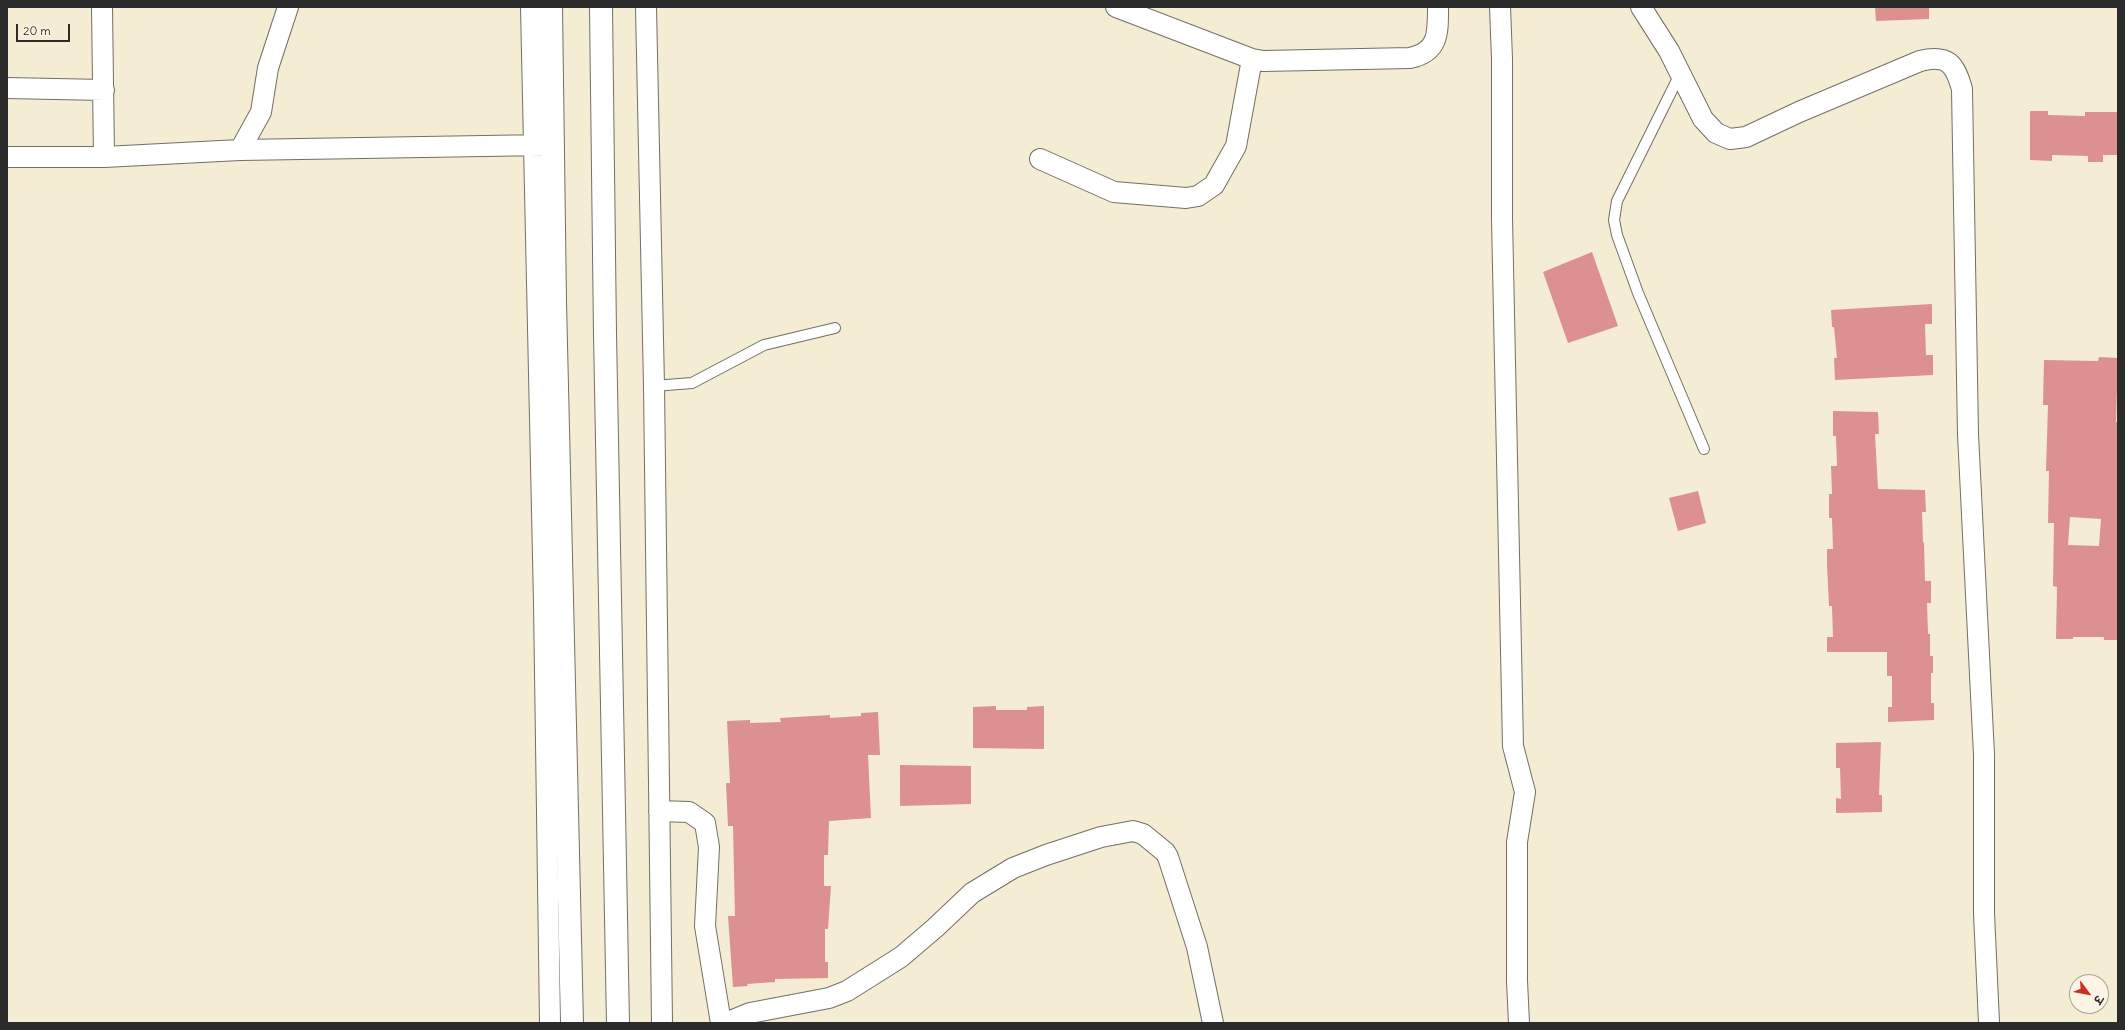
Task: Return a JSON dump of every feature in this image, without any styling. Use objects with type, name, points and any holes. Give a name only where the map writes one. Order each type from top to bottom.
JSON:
[{"type":"street","points":[[102,7],[104,157]]},
{"type":"street","points":[[240,150],[261,112],[266,75],[288,7]]},
{"type":"street","points":[[531,7],[543,145],[555,318],[572,1023]]},
{"type":"street","points":[[550,1023],[544,610],[543,145],[551,7]]},
{"type":"street","points":[[601,7],[605,342],[618,1023]]},
{"type":"street","points":[[646,7],[654,386],[662,1023]]},
{"type":"street","points":[[1116,7],[1252,59],[1294,60],[1410,58],[1420,56],[1430,49],[1436,41],[1438,7]]},
{"type":"street","points":[[1500,7],[1502,59],[1502,226],[1513,746],[1525,792],[1517,842],[1517,981],[1519,1023]]},
{"type":"street","points":[[1641,7],[1669,51],[1703,119],[1716,133],[1730,139],[1746,137],[1798,112],[1930,58],[1943,60],[1952,65],[1957,71],[1962,89],[1968,434],[1984,755],[1984,913],[1989,1023]]},
{"type":"street","points":[[1040,159],[1114,192],[1186,198],[1198,196],[1214,185],[1236,146],[1252,59]]},
{"type":"street","points":[[7,88],[104,90]]},
{"type":"street","points":[[7,156],[104,157],[240,150],[543,145]]},
{"type":"street","points":[[659,811],[689,812],[705,823],[709,847],[705,926],[721,1023]]},
{"type":"street","points":[[726,1023],[750,1013],[829,998],[843,993],[891,964],[935,928],[967,896],[1006,872],[1046,855],[1091,840],[1133,831],[1143,834],[1165,852],[1168,857],[1197,947],[1213,1023]]},
{"type":"lane","points":[[1680,74],[1617,201],[1614,220],[1617,235],[1638,293],[1704,449]]},
{"type":"lane","points":[[654,386],[692,383],[764,345],[835,328]]},
{"type":"building","points":[[1875,7],[1929,7],[1929,19],[1876,21]]},
{"type":"building","points":[[2030,111],[2048,111],[2048,115],[2085,116],[2085,112],[2118,112],[2118,155],[2103,155],[2103,162],[2088,162],[2088,156],[2052,155],[2052,161],[2030,160]]},
{"type":"building","points":[[1592,252],[1618,326],[1568,343],[1543,272]]},
{"type":"building","points":[[1932,304],[1932,324],[1925,324],[1926,355],[1933,355],[1933,375],[1835,380],[1834,358],[1837,358],[1831,310]]},
{"type":"building","points":[[2099,357],[2118,358],[2116,422],[2118,422],[2118,640],[2104,640],[2104,637],[2073,637],[2073,639],[2056,639],[2057,587],[2053,586],[2054,523],[2048,523],[2049,471],[2046,471],[2048,405],[2043,405],[2044,360],[2098,361]],"holes":[[[2070,517],[2101,519],[2099,546],[2068,545]]]},
{"type":"building","points":[[1833,411],[1878,412],[1879,434],[1875,434],[1878,489],[1925,490],[1926,512],[1922,512],[1923,543],[1924,542],[1925,581],[1931,581],[1931,603],[1927,603],[1928,634],[1930,634],[1930,656],[1933,656],[1933,673],[1931,673],[1931,703],[1934,703],[1934,720],[1888,722],[1888,707],[1892,707],[1892,676],[1887,676],[1887,652],[1827,652],[1827,637],[1833,637],[1832,606],[1829,606],[1827,549],[1833,549],[1832,518],[1829,518],[1829,494],[1832,494],[1831,466],[1837,466],[1836,436],[1833,436]]},
{"type":"building","points":[[1698,491],[1706,523],[1678,531],[1669,498]]},
{"type":"building","points":[[996,706],[996,710],[1027,710],[1027,707],[1044,706],[1044,749],[973,748],[973,707]]},
{"type":"building","points":[[878,712],[880,755],[868,755],[871,818],[829,821],[828,855],[824,855],[824,886],[831,886],[828,929],[825,929],[825,962],[828,962],[828,978],[775,979],[775,982],[747,984],[748,986],[733,987],[728,916],[735,916],[733,826],[728,826],[726,783],[730,783],[727,721],[750,720],[750,723],[781,722],[780,718],[830,715],[830,718],[861,716],[861,713]]},
{"type":"building","points":[[1881,742],[1879,795],[1882,795],[1882,812],[1836,813],[1836,798],[1841,799],[1840,768],[1836,768],[1836,743]]},
{"type":"building","points":[[900,765],[971,766],[971,804],[900,806]]}]
